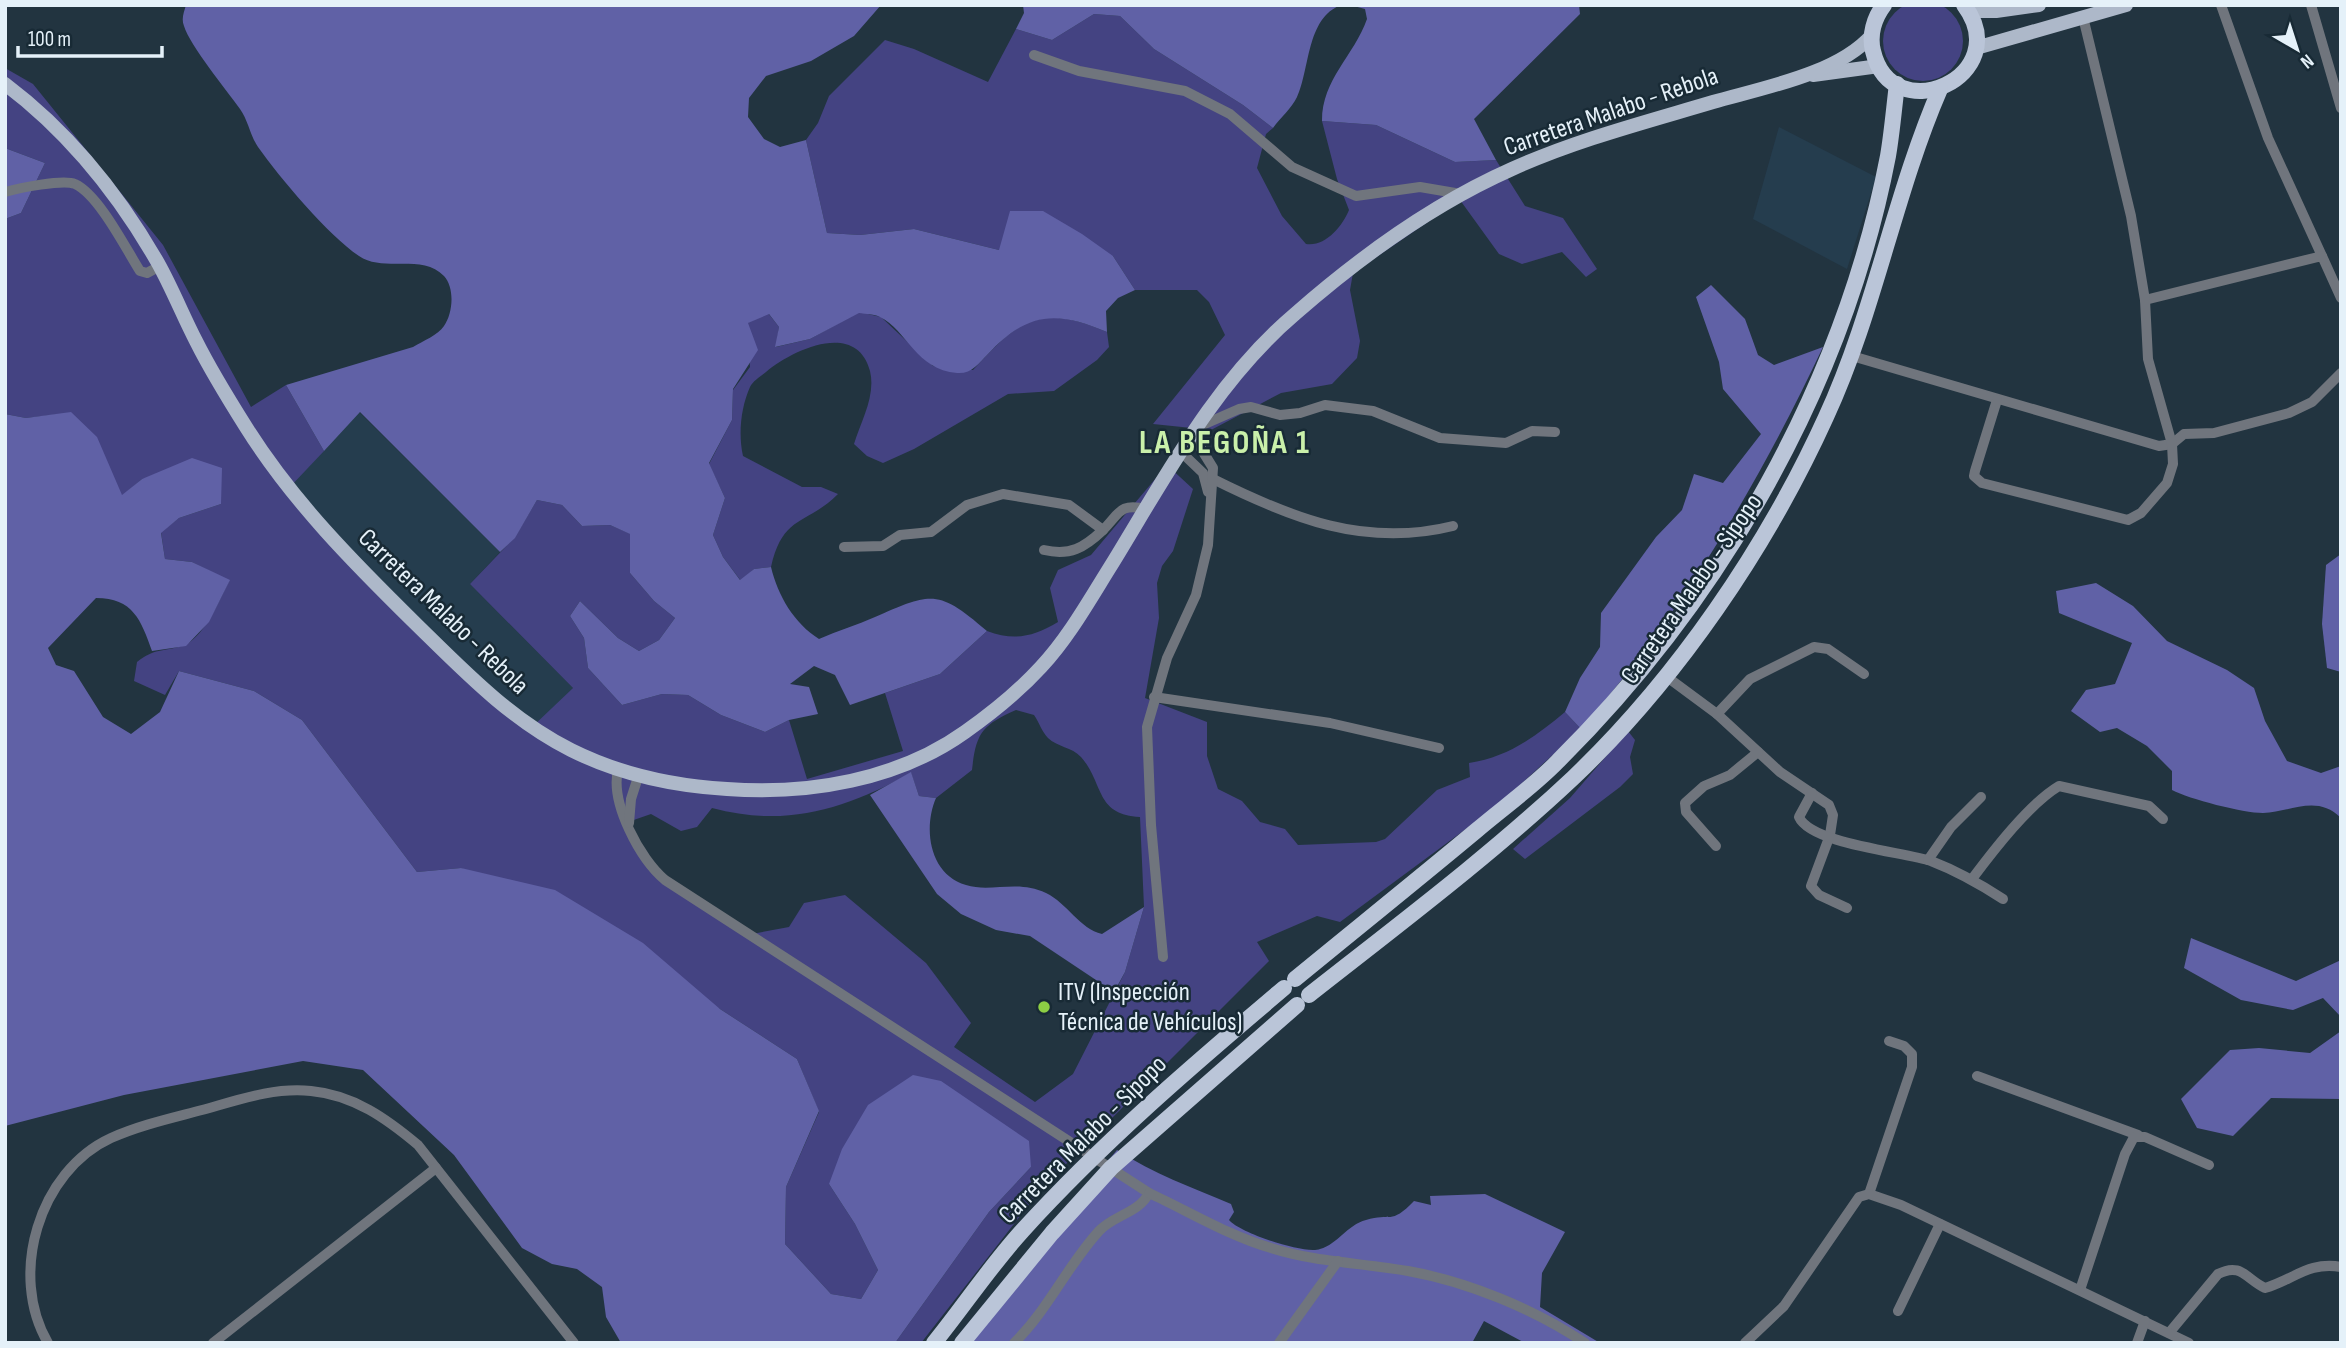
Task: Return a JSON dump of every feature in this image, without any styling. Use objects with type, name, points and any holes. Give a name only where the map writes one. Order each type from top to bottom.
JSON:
[{"type":"highway","points":[[1884,5],[1876,17],[1872,35],[1879,66],[1897,84],[1918,91],[1940,89],[1963,74],[1976,48],[1976,29],[1966,8]]},
{"type":"highway","name":"Carretera Malabo - Sipopo","points":[[934,1343],[1022,1231],[1137,1115],[1289,983],[1557,763],[1631,684],[1697,597],[1763,492],[1804,413],[1832,348],[1880,194],[1897,84]]},
{"type":"highway","name":"Carretera Malabo - Sipopo","points":[[962,1343],[1052,1233],[1111,1168],[1303,1000],[1432,898],[1572,778],[1667,677],[1781,505],[1826,419],[1852,356],[1920,134],[1940,89]]},
{"type":"main road","points":[[1966,8],[1996,11],[2039,5]]},
{"type":"main road","points":[[1976,48],[2126,5]]},
{"type":"main road","name":"Carretera Malabo - Rebola","points":[[5,84],[52,123],[97,170],[160,266],[198,345],[248,430],[293,494],[355,564],[506,709],[553,740],[618,769],[695,787],[750,791],[813,788],[882,772],[960,736],[1007,699],[1044,663],[1081,614],[1180,451],[1236,375],[1280,327],[1356,263],[1461,195],[1512,169],[1574,145],[1801,76],[1854,51],[1872,35]]},
{"type":"main road","name":"Carretera Malabo - Rebola","points":[[1801,76],[1879,66]]},
{"type":"street","points":[[2221,5],[2268,138],[2341,299]]},
{"type":"street","points":[[2311,5],[2341,108]]},
{"type":"street","points":[[1997,400],[1975,471],[1977,480],[2127,520],[2135,518],[2171,475],[2172,444],[2148,359],[2145,300],[2131,216],[2082,17]]},
{"type":"street","points":[[1034,55],[1079,71],[1185,90],[1230,114],[1292,167],[1356,196],[1420,187],[1461,195]]},
{"type":"street","points":[[5,192],[65,183],[75,184],[103,213],[140,271],[147,273],[160,266]]},
{"type":"street","points":[[2145,300],[2322,256]]},
{"type":"street","points":[[1852,356],[2159,446],[2172,444],[2184,434],[2205,435],[2289,413],[2312,402],[2341,373]]},
{"type":"street","points":[[1163,957],[1151,825],[1147,727],[1167,658],[1196,595],[1205,564],[1213,479],[1211,460],[1193,431],[1238,409],[1251,407],[1280,415],[1300,413],[1325,405],[1373,411],[1440,438],[1506,443],[1532,431],[1555,432]]},
{"type":"street","points":[[1180,451],[1203,473],[1210,499]]},
{"type":"street","points":[[1213,479],[1301,518],[1335,529],[1409,534],[1453,526]]},
{"type":"street","points":[[844,547],[883,546],[900,535],[931,532],[967,505],[1003,494],[1069,505],[1103,530]]},
{"type":"street","points":[[1044,550],[1070,553],[1103,530],[1123,508],[1129,506],[1146,509]]},
{"type":"street","points":[[1717,715],[1751,680],[1814,647],[1828,649],[1864,674]]},
{"type":"street","points":[[1667,677],[1717,715],[1787,778],[1812,793],[1832,810],[1830,835],[1811,886],[1819,895],[1847,908]]},
{"type":"street","points":[[1154,697],[1330,723],[1439,748]]},
{"type":"street","points":[[1716,846],[1686,812],[1685,803],[1704,786],[1735,771],[1758,752]]},
{"type":"street","points":[[618,769],[615,791],[617,804],[629,823],[645,860],[665,880],[1149,1194],[1268,1248],[1412,1272],[1468,1287],[1562,1328],[1586,1343]]},
{"type":"street","points":[[629,823],[631,799],[639,774]]},
{"type":"street","points":[[1972,878],[2000,842],[2045,796],[2059,786],[2149,806],[2163,819]]},
{"type":"street","points":[[1812,793],[1800,811],[1800,819],[1830,835],[1871,849],[1928,860],[1972,878],[2003,899]]},
{"type":"street","points":[[1928,860],[1951,827],[1981,797]]},
{"type":"street","points":[[1869,1194],[1912,1067],[1912,1054],[1904,1046],[1889,1041]]},
{"type":"street","points":[[1977,1076],[2138,1135],[2209,1165]]},
{"type":"street","points":[[48,1343],[37,1316],[30,1282],[34,1241],[47,1203],[59,1182],[76,1162],[110,1138],[252,1096],[312,1091],[365,1106],[389,1120],[418,1145],[574,1343]]},
{"type":"street","points":[[2080,1290],[2125,1154],[2134,1137],[2138,1135]]},
{"type":"street","points":[[213,1343],[436,1168]]},
{"type":"street","points":[[1014,1343],[1033,1323],[1074,1261],[1101,1228],[1123,1213],[1139,1207],[1149,1194]]},
{"type":"street","points":[[1745,1343],[1784,1306],[1845,1213],[1859,1197],[1869,1194],[1940,1224],[2189,1343]]},
{"type":"street","points":[[1898,1311],[1940,1224]]},
{"type":"street","points":[[1279,1343],[1338,1261]]},
{"type":"street","points":[[2169,1333],[2218,1273],[2227,1269],[2239,1269],[2265,1288],[2303,1269],[2328,1265],[2341,1267]]},
{"type":"street","points":[[2137,1343],[2145,1321]]},
{"type":"shaded area","points":[[1923,1],[1938,4],[1951,13],[1960,26],[1963,41],[1960,56],[1951,69],[1938,78],[1923,81],[1908,78],[1895,69],[1886,56],[1883,41],[1886,26],[1895,13],[1908,4]]},
{"type":"shaded area","points":[[186,5],[881,5],[854,36],[811,61],[766,76],[749,98],[748,117],[764,139],[780,147],[806,140],[827,233],[860,235],[914,229],[999,250],[1010,211],[1043,211],[1113,256],[1135,290],[1118,298],[1106,311],[1107,332],[1072,320],[1043,319],[1016,330],[974,368],[962,373],[931,365],[898,331],[875,315],[859,313],[810,339],[775,347],[779,327],[769,314],[748,323],[758,350],[733,389],[732,420],[709,463],[725,498],[713,535],[723,557],[740,580],[754,569],[771,567],[788,608],[810,633],[819,639],[923,599],[934,599],[957,608],[987,631],[940,674],[850,705],[835,675],[814,666],[790,684],[809,687],[818,714],[789,720],[765,732],[721,715],[688,695],[662,694],[622,705],[588,668],[584,638],[570,616],[580,601],[618,638],[639,651],[659,640],[675,618],[654,601],[630,573],[630,534],[610,525],[582,526],[562,505],[537,500],[515,538],[500,552],[360,412],[324,451],[286,385],[413,347],[430,338],[447,321],[452,301],[450,287],[444,276],[435,269],[414,264],[380,263],[359,256],[319,220],[291,190],[258,147],[243,113],[193,45],[183,23]]},
{"type":"shaded area","points":[[1023,5],[1341,5],[1321,21],[1315,33],[1297,97],[1273,128],[1243,105],[1154,49],[1120,16],[1094,14],[1052,40],[1016,29],[1024,13]]},
{"type":"shaded area","points":[[1350,5],[1579,5],[1580,14],[1474,119],[1496,160],[1455,162],[1376,125],[1322,121],[1327,93],[1367,19],[1365,9]]},
{"type":"shaded area","points":[[1094,14],[1120,16],[1154,49],[1243,105],[1273,128],[1266,134],[1257,168],[1282,216],[1306,244],[1326,239],[1342,223],[1349,210],[1337,179],[1322,121],[1376,125],[1455,162],[1496,160],[1525,206],[1563,218],[1597,269],[1586,277],[1562,252],[1522,264],[1499,254],[1460,200],[1353,273],[1350,290],[1360,341],[1357,358],[1332,384],[1281,393],[1211,430],[1153,424],[1225,335],[1209,302],[1197,290],[1135,290],[1113,256],[999,250],[914,229],[860,235],[827,233],[806,140],[818,123],[829,96],[885,40],[914,49],[988,82],[1016,29],[1052,40]]},
{"type":"shaded area","points":[[5,68],[33,84],[163,245],[251,407],[286,385],[324,451],[290,487],[324,528],[531,728],[573,688],[470,584],[515,537],[537,500],[562,505],[582,526],[610,525],[631,534],[630,573],[654,601],[675,618],[659,640],[639,651],[618,638],[580,601],[570,616],[584,638],[588,668],[622,705],[662,694],[688,695],[721,715],[765,732],[789,720],[807,779],[903,751],[885,693],[940,674],[987,631],[1006,636],[1023,636],[1058,622],[1050,588],[1058,570],[1091,555],[1167,465],[1193,489],[1173,551],[1162,566],[1157,583],[1159,618],[1145,698],[1207,722],[1207,756],[1218,789],[1242,801],[1260,822],[1285,829],[1298,845],[1376,842],[1385,839],[1437,790],[1470,777],[1469,763],[1509,751],[1543,730],[1565,712],[1581,729],[1497,806],[1340,922],[1317,916],[1257,942],[1269,961],[1042,1188],[921,1343],[895,1343],[989,1212],[1031,1167],[829,1184],[855,1224],[878,1270],[861,1299],[831,1294],[785,1244],[786,1187],[819,1112],[797,1059],[720,1009],[461,868],[417,872],[302,720],[254,691],[179,671],[165,695],[134,681],[137,662],[154,652],[182,646],[197,636],[210,618],[229,581],[192,562],[165,559],[161,532],[179,518],[221,504],[221,468],[142,479],[122,496],[71,413],[26,418],[5,414],[5,219],[21,213],[45,163],[5,148]],"holes":[[[1016,710],[1034,715],[1048,738],[1081,757],[1108,804],[1125,815],[1140,817],[1144,907],[1125,972],[1073,1074],[1035,1102],[954,1047],[971,1023],[926,963],[845,895],[804,903],[789,927],[752,934],[662,877],[628,822],[651,814],[681,831],[697,827],[712,808],[765,816],[815,812],[863,796],[911,773],[919,796],[936,798],[972,770],[979,739],[995,720]]]},
{"type":"shaded area","points":[[1779,127],[1876,177],[1847,269],[1753,219]]},
{"type":"shaded area","points":[[5,148],[45,163],[21,213],[5,219]]},
{"type":"shaded area","points":[[1711,285],[1745,319],[1758,355],[1774,365],[1823,347],[1772,449],[1716,546],[1652,640],[1581,729],[1565,712],[1580,678],[1600,647],[1601,613],[1656,537],[1682,510],[1694,474],[1723,483],[1761,434],[1723,389],[1719,362],[1696,297]]},
{"type":"shaded area","points":[[859,312],[881,317],[933,366],[973,370],[1004,338],[1018,328],[1047,318],[1084,323],[1107,332],[1109,347],[1097,360],[1054,391],[1008,394],[914,449],[883,463],[867,456],[854,444],[871,390],[870,371],[863,355],[851,346],[822,344],[777,364],[753,383],[747,395],[741,430],[743,456],[802,487],[821,487],[838,494],[789,529],[776,550],[771,567],[754,569],[741,581],[723,557],[713,535],[725,498],[709,464],[732,420],[733,390],[750,367],[747,323],[768,313],[779,327],[776,347],[810,339]]},
{"type":"shaded area","points":[[71,412],[97,437],[122,495],[142,479],[192,458],[222,468],[221,504],[179,518],[161,533],[165,559],[192,562],[230,580],[209,622],[186,646],[152,651],[134,613],[119,602],[96,598],[48,648],[56,665],[74,671],[103,717],[131,734],[160,712],[179,671],[254,691],[302,720],[417,872],[461,868],[555,890],[643,943],[720,1009],[797,1059],[819,1111],[786,1187],[785,1244],[831,1294],[861,1299],[878,1270],[855,1224],[829,1184],[842,1149],[868,1105],[913,1075],[941,1081],[1029,1141],[1031,1167],[989,1212],[895,1343],[621,1343],[606,1317],[602,1287],[577,1269],[552,1264],[522,1248],[454,1155],[363,1070],[303,1061],[124,1095],[5,1126],[5,414],[26,418]]},
{"type":"shaded area","points":[[359,412],[500,552],[470,584],[573,688],[532,729],[469,679],[290,487]]},
{"type":"shaded area","points":[[2341,554],[2341,672],[2327,668],[2322,624],[2326,565]]},
{"type":"shaded area","points":[[2096,583],[2133,606],[2167,641],[2227,670],[2254,688],[2265,721],[2287,761],[2321,773],[2341,766],[2341,818],[2323,807],[2304,806],[2263,813],[2216,805],[2180,794],[2172,790],[2172,771],[2147,746],[2117,728],[2100,732],[2071,711],[2086,690],[2115,684],[2132,643],[2059,613],[2056,591]]},
{"type":"shaded area","points":[[1628,731],[1635,740],[1630,757],[1633,774],[1620,787],[1525,859],[1513,849],[1570,798]]},
{"type":"shaded area","points":[[911,772],[919,796],[936,798],[930,823],[932,849],[944,871],[954,879],[975,887],[1015,886],[1046,893],[1087,927],[1102,934],[1144,907],[1125,972],[1114,992],[1030,936],[996,930],[961,914],[937,894],[870,795]]},
{"type":"shaded area","points":[[2191,938],[2296,981],[2341,960],[2341,1017],[2323,998],[2293,1010],[2241,1000],[2184,968]]},
{"type":"shaded area","points":[[2341,1031],[2341,1099],[2271,1098],[2233,1136],[2197,1128],[2181,1099],[2230,1050],[2259,1048],[2310,1053]]},
{"type":"shaded area","points":[[1117,1150],[1159,1173],[1231,1204],[1234,1212],[1229,1220],[1246,1231],[1301,1249],[1326,1247],[1359,1222],[1395,1216],[1414,1201],[1431,1205],[1430,1196],[1485,1194],[1565,1232],[1542,1273],[1540,1307],[1600,1343],[1525,1343],[1484,1321],[1472,1343],[956,1343]]},
{"type":"place","name":"ITV (Inspección Técnica de Vehículos)","points":[[1044,1007]]},
{"type":"district","name":"LA BEGOÑA 1","points":[[1225,443]]}]
